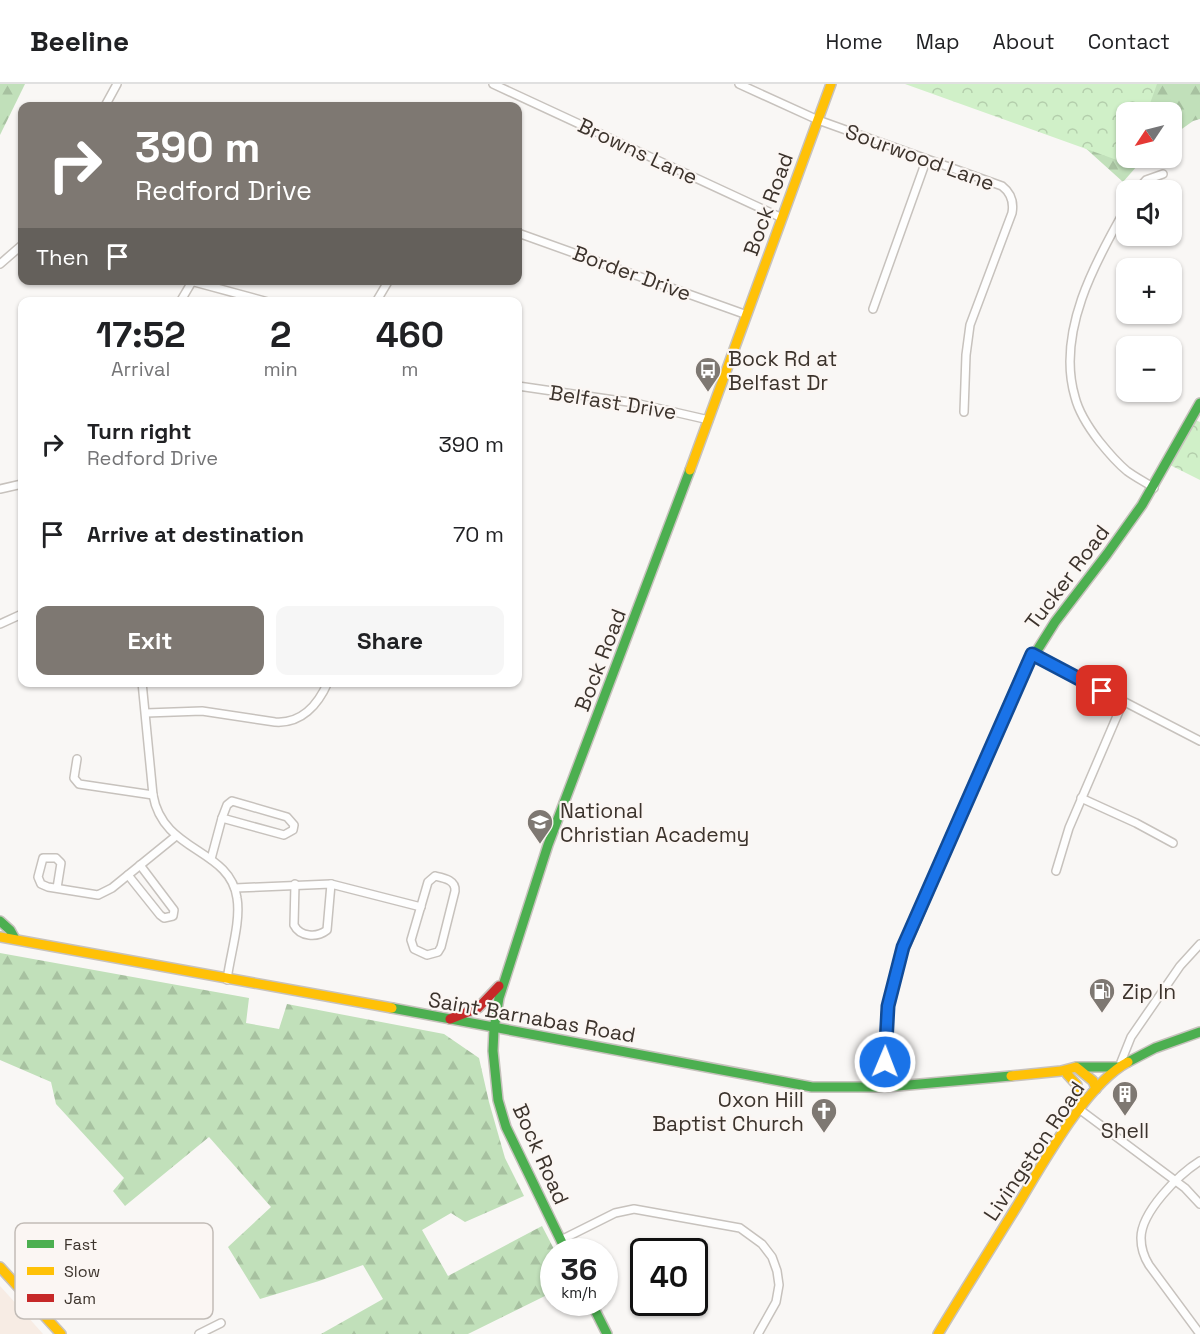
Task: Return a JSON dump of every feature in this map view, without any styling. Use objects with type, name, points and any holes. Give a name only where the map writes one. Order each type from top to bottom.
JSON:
[{"type":"main road","name":"Bock Road","points":[[560,1238],[503,1119],[494,1077],[494,1029],[504,979],[556,823],[709,420],[831,84]]},
{"type":"main road","name":"Tucker Road","points":[[886,1087],[886,1015],[900,958],[1032,654],[1154,488],[1200,403]]},
{"type":"main road","points":[[0,921],[10,930],[15,939]]},
{"type":"main road","name":"Saint Barnabas Road","points":[[0,937],[812,1087],[886,1087],[1109,1066],[1119,1067]]},
{"type":"main road","points":[[445,1020],[476,1010],[491,998],[504,979]]},
{"type":"main road","name":"Livingston Road","points":[[938,1334],[1078,1109],[1119,1067],[1155,1048],[1200,1032]]},
{"type":"main road","points":[[1068,1070],[1093,1081],[1096,1089]]},
{"type":"main road","points":[[1068,1070],[1079,1089],[1078,1109]]},
{"type":"main road","points":[[0,1267],[15,1283]]},
{"type":"main road","points":[[598,1316],[607,1334]]},
{"type":"main road","points":[[47,1319],[61,1334]]},
{"type":"street","points":[[107,102],[117,84]]},
{"type":"street","name":"Browns Lane","points":[[493,84],[782,218]]},
{"type":"street","name":"Sourwood Lane","points":[[739,84],[818,120],[1002,186],[1012,200],[1013,208],[970,326],[966,355],[964,412]]},
{"type":"street","points":[[873,309],[926,160]]},
{"type":"street","points":[[1146,180],[1163,174]]},
{"type":"street","points":[[1116,228],[1092,275],[1075,321],[1070,360],[1075,397],[1088,427],[1108,453],[1126,470],[1154,488]]},
{"type":"street","name":"Border Drive","points":[[522,234],[747,315]]},
{"type":"street","points":[[0,264],[18,248]]},
{"type":"street","points":[[206,285],[250,297]]},
{"type":"street","name":"Belfast Drive","points":[[522,387],[635,404],[709,420]]},
{"type":"street","points":[[0,489],[18,485]]},
{"type":"street","points":[[0,624],[18,616]]},
{"type":"street","points":[[1032,654],[1200,741]]},
{"type":"street","points":[[143,687],[153,795],[159,816],[176,836],[211,859],[226,873],[235,888],[237,911],[227,980]]},
{"type":"street","points":[[146,713],[202,711],[249,719],[286,722],[313,708],[326,687]]},
{"type":"street","points":[[1056,871],[1067,833],[1123,702]]},
{"type":"street","points":[[77,759],[74,778],[79,784],[153,795]]},
{"type":"street","points":[[1081,798],[1173,843]]},
{"type":"street","points":[[211,859],[222,818],[227,805],[232,801],[287,817],[294,825],[293,830],[284,835],[222,818]]},
{"type":"street","points":[[57,888],[59,860],[46,856],[40,862],[38,880],[40,883],[57,888],[100,895],[112,888],[176,836]]},
{"type":"street","points":[[128,875],[160,915],[169,918],[175,913],[140,865]]},
{"type":"street","points":[[439,877],[453,882],[456,886],[441,947],[434,955],[417,951],[411,945],[421,907],[431,878],[439,877]]},
{"type":"street","points":[[295,884],[294,925],[301,933],[315,935],[327,930],[331,884]]},
{"type":"street","points":[[235,888],[331,884],[421,907]]},
{"type":"street","points":[[1119,1067],[1131,1037],[1180,966],[1200,944]]},
{"type":"street","points":[[1078,1109],[1188,1190],[1200,1204]]},
{"type":"street","points":[[1200,1161],[1175,1181],[1147,1218],[1141,1236],[1142,1248],[1149,1265],[1200,1334]]},
{"type":"street","points":[[565,1238],[615,1213],[634,1209],[731,1225],[746,1231],[758,1239],[768,1251],[775,1264],[778,1279],[776,1302],[758,1334]]},
{"type":"street","points":[[199,1334],[221,1323]]},
{"type":"shaded area","points":[[0,1286],[15,1303],[15,1319],[30,1319],[43,1334],[0,1334]]},
{"type":"green space","points":[[0,84],[25,84],[0,135]]},
{"type":"green space","points":[[905,84],[1157,84],[1151,102],[1116,102],[1116,160]]},
{"type":"green space","points":[[1075,84],[1200,84],[1200,119],[1182,129],[1182,102],[1116,102],[1116,168],[1135,168],[1125,180],[1121,180],[1062,127]]},
{"type":"green space","points":[[1191,418],[1200,422],[1200,480],[1166,463]]},
{"type":"green space","points":[[0,953],[249,998],[246,1023],[279,1029],[287,1004],[444,1034],[479,1058],[505,1158],[524,1196],[465,1222],[451,1213],[422,1230],[448,1276],[542,1226],[548,1238],[540,1238],[540,1298],[468,1334],[321,1334],[383,1299],[363,1265],[260,1299],[228,1247],[271,1207],[209,1137],[125,1206],[113,1191],[124,1178],[56,1104],[51,1082],[0,1060]]},
{"type":"traffic: fast","points":[[886,1087],[886,1015],[900,958],[1021,676],[1055,622],[1142,505],[1200,403]]},
{"type":"traffic: fast","points":[[560,1238],[506,1127],[498,1100],[493,1051],[499,998],[548,845],[690,470]]},
{"type":"traffic: fast","points":[[0,921],[10,930],[15,939]]},
{"type":"traffic: fast","points":[[392,1008],[812,1087],[886,1087],[1011,1076]]},
{"type":"traffic: fast","points":[[1128,1062],[1155,1048],[1200,1032]]},
{"type":"traffic: fast","points":[[1077,1067],[1119,1067]]},
{"type":"traffic: fast","points":[[598,1316],[607,1334]]},
{"type":"traffic: slow","points":[[690,470],[831,84]]},
{"type":"traffic: slow","points":[[0,937],[392,1008]]},
{"type":"traffic: slow","points":[[938,1334],[1066,1127],[1096,1088],[1128,1062]]},
{"type":"traffic: slow","points":[[1011,1076],[1061,1071],[1076,1067],[1093,1081],[1096,1089]]},
{"type":"traffic: slow","points":[[1067,1074],[1077,1085],[1079,1109]]},
{"type":"traffic: slow","points":[[0,1267],[15,1283]]},
{"type":"traffic: slow","points":[[47,1319],[61,1334]]},
{"type":"traffic: jam","points":[[450,1019],[478,1008],[499,986]]},
{"type":"place","name":"Bock Rd at Belfast Dr","points":[[708,393]]},
{"type":"place","name":"National Christian Academy","points":[[540,845]]},
{"type":"place","name":"Zip In","points":[[1102,1014]]},
{"type":"place","name":"Shell","points":[[1125,1117]]},
{"type":"place","name":"Oxon Hill Baptist Church","points":[[824,1134]]},
{"type":"route","points":[[885,1062],[886,1015],[903,947],[1032,654],[1102,691]]}]
